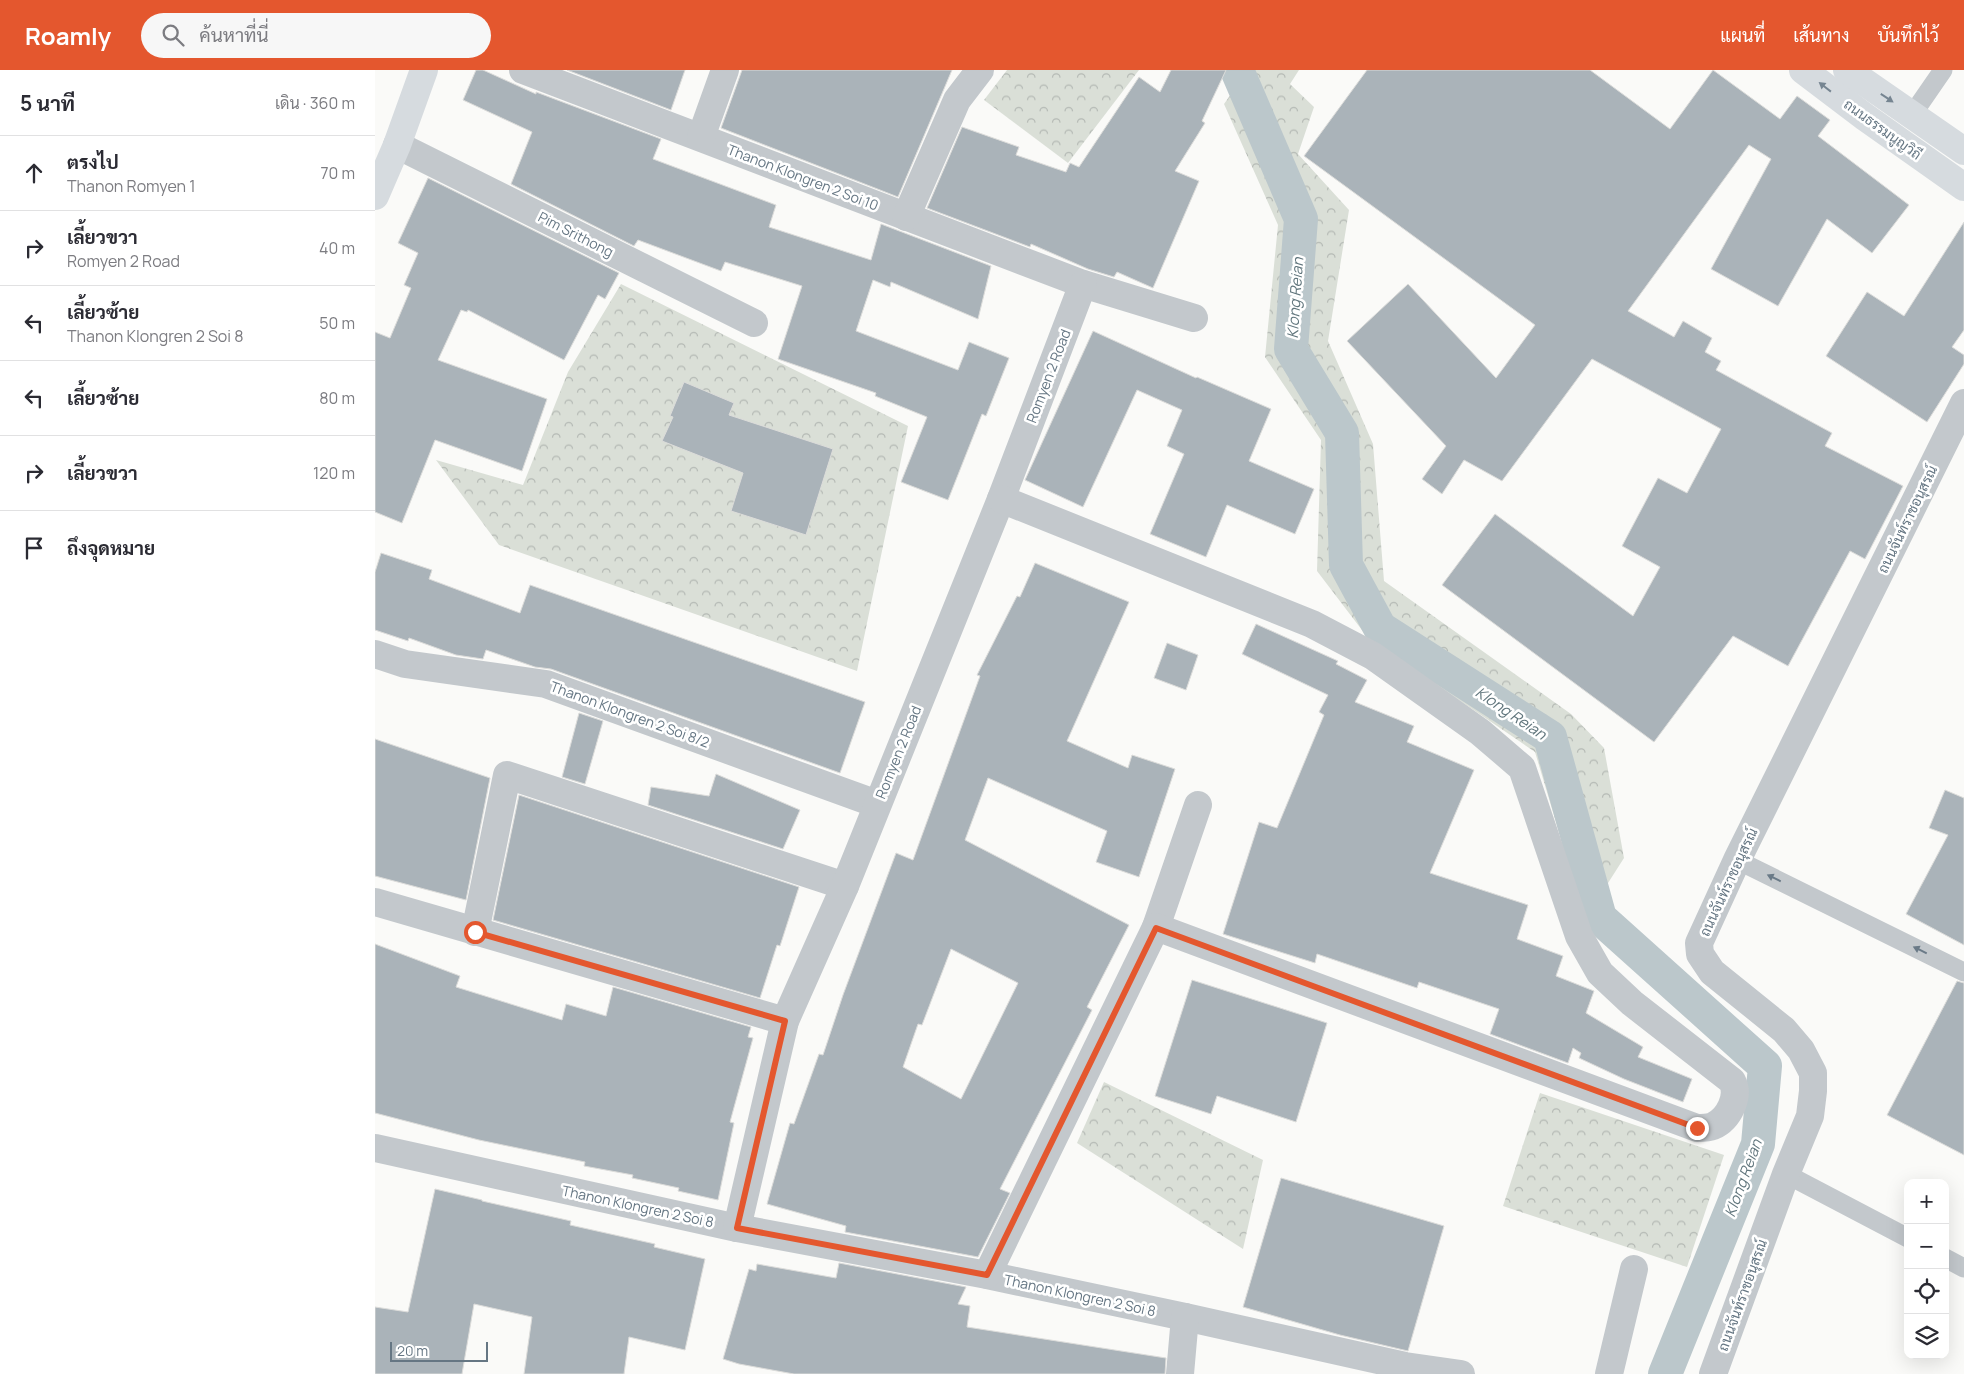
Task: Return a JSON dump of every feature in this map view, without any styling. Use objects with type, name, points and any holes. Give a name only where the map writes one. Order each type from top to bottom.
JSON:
[{"type":"street","points":[[375,196],[397,145],[424,70]]},
{"type":"street","name":"Thanon Klongren 2 Soi 10","points":[[523,70],[1083,284],[1194,318]]},
{"type":"street","points":[[701,137],[725,70]]},
{"type":"street","points":[[906,217],[957,100],[980,70]]},
{"type":"street","name":"ถนนธรรมนูญวิถี","points":[[1803,70],[1865,117],[1964,187]]},
{"type":"street","name":"ถนนธรรมนูญวิถี","points":[[1847,70],[1964,151]]},
{"type":"street","name":"Pim Srithong","points":[[397,145],[755,323]]},
{"type":"street","name":"Romyen 2 Road","points":[[737,1228],[785,1021],[845,886],[1001,498],[1083,284]]},
{"type":"street","name":"ถนนจันท์ราชอนุสรณ์","points":[[1713,1374],[1786,1174],[1810,1116],[1813,1073],[1801,1050],[1784,1030],[1712,972],[1700,954],[1699,943],[1737,860],[1964,403]]},
{"type":"street","points":[[1001,498],[1312,624],[1373,656],[1480,732],[1522,768],[1579,936],[1600,973],[1632,1003],[1732,1081],[1735,1097],[1732,1105],[1721,1120],[1713,1126],[1697,1128],[1156,928]]},
{"type":"street","name":"Thanon Klongren 2 Soi 8/2","points":[[375,654],[405,664],[546,684],[877,804]]},
{"type":"street","points":[[475,932],[507,775],[845,886]]},
{"type":"street","points":[[987,1275],[1156,928],[1199,805]]},
{"type":"street","points":[[375,902],[785,1021]]},
{"type":"street","name":"Thanon Klongren 2 Soi 8","points":[[375,1148],[737,1228],[987,1275],[1405,1366],[1461,1374]]},
{"type":"street","points":[[1609,1374],[1634,1269]]},
{"type":"street","points":[[1180,1374],[1185,1317]]},
{"type":"lane","points":[[1912,115],[1943,70]]},
{"type":"lane","points":[[1737,860],[1964,972]]},
{"type":"lane","points":[[1786,1174],[1904,1236]]},
{"type":"lane","points":[[1949,1260],[1964,1268]]},
{"type":"green space","points":[[1007,70],[1139,70],[1068,163],[984,100]]},
{"type":"green space","points":[[1248,70],[1299,70],[1290,84],[1314,107],[1298,154],[1349,210],[1328,341],[1373,444],[1384,581],[1571,714],[1604,748],[1624,858],[1585,919],[1535,752],[1368,638],[1317,571],[1321,440],[1265,357],[1278,225],[1224,104]]},
{"type":"green space","points":[[621,284],[908,426],[857,671],[499,545],[436,460],[523,485],[568,372]]},
{"type":"green space","points":[[1104,1082],[1263,1160],[1243,1249],[1077,1143]]},
{"type":"green space","points":[[1540,1093],[1724,1155],[1687,1267],[1503,1206]]},
{"type":"building","points":[[476,70],[483,70],[536,94],[536,92],[661,139],[653,159],[776,205],[769,227],[871,260],[881,224],[991,266],[978,319],[891,282],[890,287],[873,280],[856,331],[958,370],[969,342],[1009,358],[986,416],[982,414],[948,500],[901,482],[927,417],[875,396],[876,393],[778,359],[802,286],[725,262],[721,271],[638,240],[634,246],[511,184],[532,132],[463,100]]},
{"type":"building","points":[[567,70],[685,70],[671,110]]},
{"type":"building","points":[[742,70],[952,70],[898,197],[721,128]]},
{"type":"building","points":[[1171,70],[1226,70],[1202,121],[1205,123],[1175,171],[1199,181],[1153,288],[1117,272],[1114,277],[1088,269],[1031,244],[1030,247],[927,208],[962,127],[1019,147],[1016,155],[1066,172],[1070,163],[1079,167],[1139,77],[1160,92]]},
{"type":"building","points":[[1367,70],[1590,70],[1670,129],[1713,70],[1780,119],[1797,96],[1830,120],[1818,136],[1909,205],[1872,253],[1827,219],[1778,306],[1711,269],[1771,159],[1749,145],[1628,311],[1674,337],[1683,321],[1712,338],[1705,352],[1721,361],[1716,370],[1832,433],[1825,446],[1903,486],[1865,559],[1850,551],[1788,666],[1733,636],[1654,742],[1442,585],[1495,514],[1633,616],[1660,567],[1622,546],[1658,478],[1687,493],[1721,429],[1592,359],[1502,481],[1464,460],[1442,494],[1422,479],[1446,446],[1347,341],[1408,284],[1496,378],[1535,325],[1304,156]]},
{"type":"building","points":[[428,178],[619,273],[605,299],[598,295],[564,360],[468,310],[467,312],[461,310],[438,360],[547,399],[522,471],[435,440],[402,523],[375,512],[375,332],[390,338],[411,288],[404,285],[418,253],[398,243]]},
{"type":"building","points":[[1964,222],[1964,330],[1952,347],[1964,355],[1964,364],[1927,422],[1826,356],[1867,292],[1904,316]]},
{"type":"building","points":[[1093,331],[1196,378],[1271,409],[1249,461],[1314,489],[1295,534],[1227,505],[1206,557],[1150,534],[1184,454],[1167,446],[1182,410],[1137,390],[1083,507],[1025,480]]},
{"type":"building","points":[[684,382],[734,403],[729,415],[833,449],[806,535],[731,511],[743,473],[662,441],[673,417],[670,416]]},
{"type":"building","points":[[381,553],[432,570],[429,579],[520,613],[530,585],[865,702],[840,773],[551,669],[535,667],[486,650],[483,659],[456,655],[409,638],[408,641],[375,630],[375,572]]},
{"type":"building","points":[[1035,563],[1129,602],[1067,741],[1128,768],[1132,755],[1175,769],[1139,877],[1096,862],[1107,831],[988,778],[965,840],[1129,925],[1087,1007],[1092,1010],[1000,1189],[1010,1193],[978,1257],[845,1232],[846,1226],[767,1204],[790,1123],[794,1124],[819,1054],[823,1055],[843,995],[896,853],[913,860],[980,676],[977,675],[1017,596],[1020,597]],"holes":[[[951,949],[1018,983],[961,1099],[903,1067],[918,1024],[922,1025]]]},
{"type":"building","points":[[1256,624],[1338,661],[1336,664],[1367,680],[1355,702],[1414,726],[1407,742],[1474,770],[1430,873],[1528,905],[1517,939],[1563,956],[1556,976],[1594,991],[1586,1013],[1643,1047],[1638,1057],[1692,1079],[1683,1102],[1624,1079],[1579,1058],[1581,1053],[1573,1048],[1568,1063],[1490,1034],[1499,1009],[1419,982],[1417,988],[1317,954],[1315,963],[1223,934],[1259,822],[1277,828],[1324,715],[1319,712],[1328,695],[1242,654]]},
{"type":"building","points":[[1167,643],[1198,655],[1186,690],[1154,678]]},
{"type":"building","points":[[579,713],[603,721],[585,784],[562,777]]},
{"type":"building","points":[[375,739],[490,778],[466,900],[375,876]]},
{"type":"building","points":[[716,774],[800,810],[783,849],[648,805],[651,787],[709,796]]},
{"type":"building","points":[[1945,790],[1964,798],[1964,945],[1906,914],[1948,835],[1929,828]]},
{"type":"building","points":[[519,795],[799,887],[780,946],[777,945],[760,998],[493,920]]},
{"type":"building","points":[[375,944],[460,976],[456,987],[562,1020],[566,1004],[606,1016],[613,987],[751,1027],[748,1037],[753,1038],[730,1122],[734,1123],[718,1200],[678,1191],[679,1188],[632,1178],[633,1175],[584,1166],[585,1162],[479,1140],[375,1113]]},
{"type":"building","points":[[1192,980],[1327,1023],[1296,1122],[1217,1096],[1211,1114],[1155,1096]]},
{"type":"building","points":[[1957,981],[1964,983],[1964,1155],[1887,1115]]},
{"type":"building","points":[[1281,1178],[1444,1226],[1408,1351],[1340,1335],[1243,1307]]},
{"type":"building","points":[[435,1189],[571,1221],[570,1225],[655,1244],[654,1247],[705,1259],[685,1350],[629,1337],[624,1374],[524,1374],[532,1317],[474,1304],[462,1374],[375,1374],[375,1307],[408,1312]]},
{"type":"building","points":[[839,1263],[966,1287],[958,1304],[970,1306],[967,1327],[1166,1358],[1165,1374],[794,1374],[739,1364],[723,1359],[749,1269],[756,1271],[757,1264],[836,1278]]},
{"type":"waterway","name":"Klong Reian","points":[[1237,70],[1301,219],[1291,349],[1342,433],[1346,565],[1380,628],[1550,737],[1600,918],[1765,1066],[1758,1144],[1665,1374]]},
{"type":"route","points":[[475,932],[785,1021],[737,1228],[987,1275],[1156,928],[1697,1128]]}]
